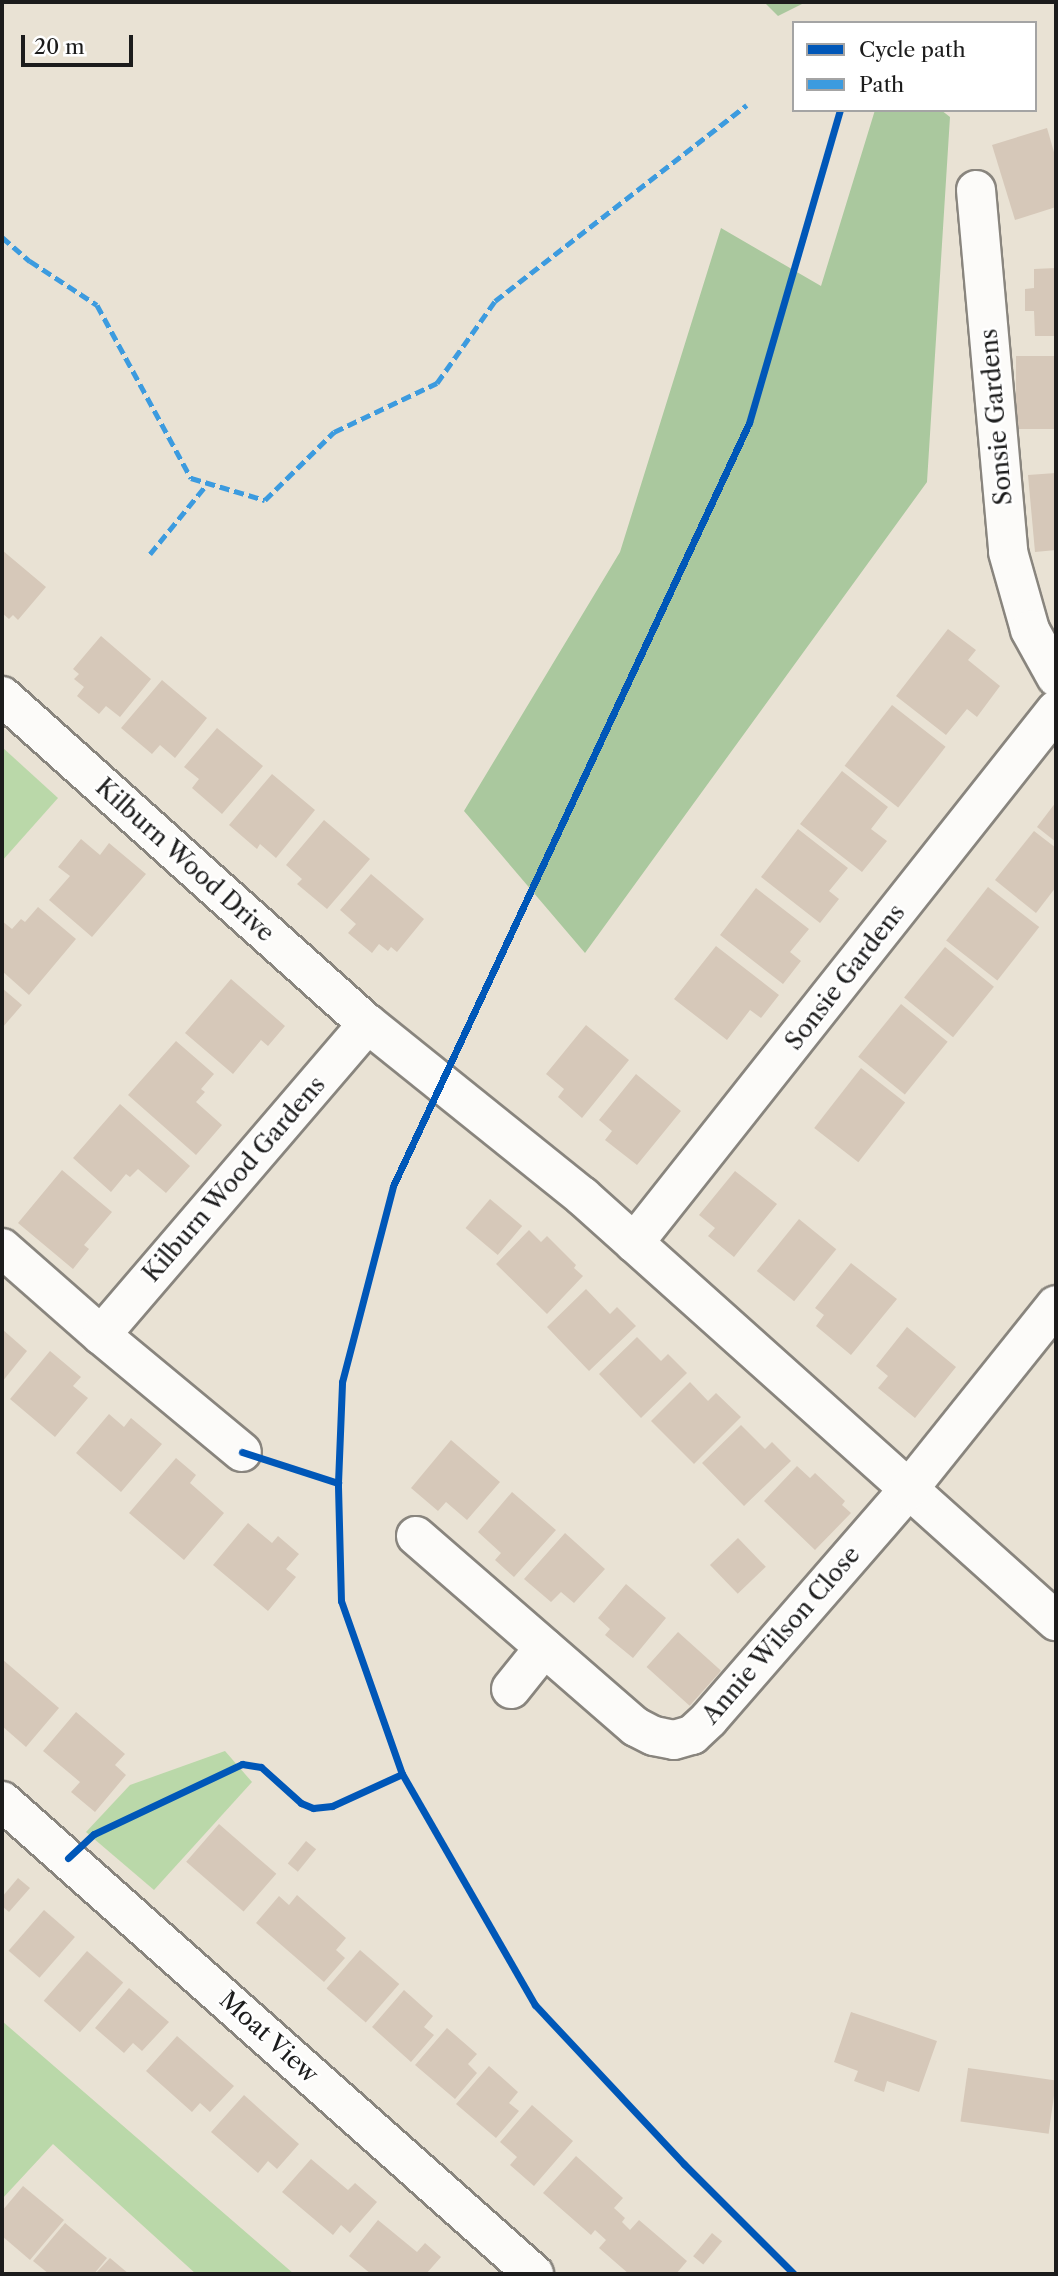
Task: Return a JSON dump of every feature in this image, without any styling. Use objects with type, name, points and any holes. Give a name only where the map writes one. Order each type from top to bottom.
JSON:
[{"type":"street","name":"Sonsie Gardens","points":[[976,190],[1008,552],[1030,630],[1056,677]]},
{"type":"street","name":"Kilburn Wood Drive","points":[[2,696],[368,1024],[582,1196],[907,1491],[1056,1621]]},
{"type":"street","name":"Sonsie Gardens","points":[[634,1243],[1056,710]]},
{"type":"street","name":"Kilburn Wood Gardens","points":[[101,1335],[368,1024]]},
{"type":"street","points":[[2,1248],[101,1335],[242,1452]]},
{"type":"street","name":"Annie Wilson Close","points":[[416,1536],[636,1727],[654,1737],[674,1740],[692,1735],[709,1719],[907,1491],[1056,1305]]},
{"type":"street","points":[[511,1689],[544,1648]]},
{"type":"street","name":"Moat View","points":[[2,1801],[534,2274]]},
{"type":"green space","points":[[764,2],[806,2],[778,16]]},
{"type":"green space","points":[[874,112],[944,112],[950,117],[927,482],[585,953],[464,811],[620,552],[721,228],[821,286]]},
{"type":"green space","points":[[2,747],[58,798],[2,861]]},
{"type":"green space","points":[[225,1751],[252,1782],[154,1890],[86,1832],[130,1785]]},
{"type":"green space","points":[[2,2021],[294,2274],[196,2274],[53,2144],[2,2199]]},
{"type":"building","points":[[1047,128],[1056,159],[1056,207],[1015,220],[992,145]]},
{"type":"building","points":[[1056,268],[1056,336],[1035,336],[1034,311],[1025,311],[1025,289],[1034,288],[1034,269]]},
{"type":"building","points":[[1016,356],[1056,356],[1056,429],[1016,429]]},
{"type":"building","points":[[1056,473],[1056,550],[1035,552],[1028,475]]},
{"type":"building","points":[[2,550],[46,587],[18,620],[13,615],[9,619],[2,613]]},
{"type":"building","points":[[948,629],[976,650],[968,660],[1000,686],[977,717],[967,709],[946,735],[896,696]]},
{"type":"building","points":[[101,636],[151,679],[120,717],[106,706],[99,714],[77,696],[84,687],[74,679],[79,674],[73,669]]},
{"type":"building","points":[[162,680],[207,718],[175,758],[160,745],[152,754],[121,728]]},
{"type":"building","points":[[892,705],[946,747],[898,808],[845,766]]},
{"type":"building","points":[[217,728],[263,766],[222,814],[192,788],[199,779],[184,767]]},
{"type":"building","points":[[842,771],[888,807],[871,829],[887,841],[862,872],[800,824]]},
{"type":"building","points":[[272,774],[315,810],[276,858],[260,844],[257,849],[229,825]]},
{"type":"building","points":[[1056,802],[1056,842],[1037,827]]},
{"type":"building","points":[[324,820],[370,859],[327,909],[297,884],[302,879],[286,865]]},
{"type":"building","points":[[798,829],[848,868],[829,891],[839,899],[820,923],[761,877]]},
{"type":"building","points":[[1034,831],[1056,848],[1056,887],[1036,913],[995,880]]},
{"type":"building","points":[[81,839],[100,855],[109,843],[146,874],[92,937],[49,900],[70,876],[58,867]]},
{"type":"building","points":[[371,874],[424,919],[397,952],[391,947],[388,951],[379,944],[372,953],[348,933],[356,924],[340,910]]},
{"type":"building","points":[[988,887],[1039,927],[997,981],[946,941]]},
{"type":"building","points":[[756,888],[809,929],[790,952],[801,961],[783,984],[720,935]]},
{"type":"building","points":[[38,907],[76,939],[29,995],[2,971],[2,921],[12,929],[21,919],[25,922]]},
{"type":"building","points":[[716,946],[779,995],[761,1018],[750,1010],[727,1040],[674,999]]},
{"type":"building","points":[[945,947],[994,987],[953,1037],[904,998]]},
{"type":"building","points":[[231,979],[285,1026],[268,1046],[261,1040],[233,1074],[185,1033]]},
{"type":"building","points":[[2,988],[22,1005],[2,1028]]},
{"type":"building","points":[[901,1004],[948,1042],[905,1095],[858,1057]]},
{"type":"building","points":[[586,1025],[629,1060],[582,1118],[558,1097],[564,1089],[546,1074]]},
{"type":"building","points":[[176,1041],[214,1074],[201,1089],[205,1092],[196,1102],[222,1125],[196,1155],[128,1095]]},
{"type":"building","points":[[861,1068],[905,1102],[858,1162],[814,1128]]},
{"type":"building","points":[[636,1074],[681,1111],[637,1165],[605,1140],[612,1131],[599,1120]]},
{"type":"building","points":[[120,1104],[190,1166],[166,1193],[138,1169],[130,1177],[126,1174],[111,1192],[73,1158]]},
{"type":"building","points":[[62,1170],[112,1212],[84,1245],[89,1249],[73,1269],[18,1223]]},
{"type":"building","points":[[735,1171],[777,1204],[734,1257],[708,1236],[715,1228],[699,1215]]},
{"type":"building","points":[[490,1199],[522,1226],[498,1255],[466,1228]]},
{"type":"building","points":[[799,1219],[836,1249],[794,1301],[757,1271]]},
{"type":"building","points":[[529,1230],[541,1242],[547,1236],[576,1265],[574,1268],[583,1276],[547,1314],[496,1264]]},
{"type":"building","points":[[851,1263],[897,1299],[851,1355],[816,1326],[824,1315],[815,1308]]},
{"type":"building","points":[[586,1289],[610,1314],[617,1307],[636,1326],[589,1371],[547,1327]]},
{"type":"building","points":[[907,1327],[956,1367],[915,1418],[878,1388],[888,1376],[876,1366]]},
{"type":"building","points":[[2,1329],[27,1351],[2,1382]]},
{"type":"building","points":[[637,1337],[661,1361],[668,1354],[687,1373],[641,1418],[599,1374]]},
{"type":"building","points":[[50,1351],[81,1377],[73,1386],[88,1398],[55,1437],[10,1399]]},
{"type":"building","points":[[690,1382],[708,1401],[716,1393],[741,1417],[694,1464],[651,1421]]},
{"type":"building","points":[[109,1414],[124,1427],[131,1418],[162,1444],[121,1492],[76,1453]]},
{"type":"building","points":[[741,1425],[765,1449],[772,1442],[791,1461],[744,1506],[702,1463]]},
{"type":"building","points":[[451,1440],[500,1482],[467,1520],[446,1502],[438,1511],[411,1488]]},
{"type":"building","points":[[176,1458],[196,1475],[190,1483],[224,1513],[184,1560],[129,1513]]},
{"type":"building","points":[[797,1466],[810,1478],[815,1473],[845,1501],[842,1505],[851,1513],[815,1550],[764,1501]]},
{"type":"building","points":[[512,1492],[556,1530],[514,1577],[495,1560],[501,1553],[478,1532]]},
{"type":"building","points":[[248,1523],[272,1543],[278,1536],[299,1554],[286,1569],[296,1577],[268,1611],[213,1565]]},
{"type":"building","points":[[565,1533],[605,1569],[574,1603],[561,1592],[551,1602],[524,1579]]},
{"type":"building","points":[[738,1538],[766,1567],[738,1594],[710,1565]]},
{"type":"building","points":[[626,1584],[666,1618],[633,1658],[605,1635],[610,1629],[598,1618]]},
{"type":"building","points":[[678,1632],[721,1671],[690,1706],[647,1667]]},
{"type":"building","points":[[2,1659],[59,1708],[26,1747],[2,1726]]},
{"type":"building","points":[[76,1712],[125,1754],[115,1765],[126,1775],[95,1812],[71,1792],[80,1782],[43,1751]]},
{"type":"building","points":[[219,1824],[276,1874],[244,1912],[186,1862]]},
{"type":"building","points":[[306,1841],[316,1849],[298,1872],[288,1864]]},
{"type":"building","points":[[18,1878],[30,1888],[9,1912],[2,1906],[2,1897]]},
{"type":"building","points":[[297,1895],[346,1938],[336,1950],[345,1958],[324,1982],[256,1923],[279,1896],[289,1905]]},
{"type":"building","points":[[44,1910],[75,1937],[40,1978],[9,1951]]},
{"type":"building","points":[[360,1950],[399,1984],[366,2023],[327,1988]]},
{"type":"building","points":[[87,1951],[123,1982],[80,2032],[44,2001]]},
{"type":"building","points":[[129,1988],[169,2022],[142,2051],[133,2043],[124,2053],[95,2028]]},
{"type":"building","points":[[404,1990],[433,2016],[424,2027],[434,2035],[411,2062],[372,2027]]},
{"type":"building","points":[[851,2012],[937,2041],[919,2092],[887,2081],[884,2092],[854,2081],[858,2071],[834,2062]]},
{"type":"building","points":[[447,2028],[477,2054],[468,2064],[477,2073],[455,2099],[415,2065]]},
{"type":"building","points":[[177,2036],[234,2086],[210,2112],[200,2103],[192,2112],[146,2071]]},
{"type":"building","points":[[489,2066],[518,2092],[509,2103],[519,2111],[496,2138],[456,2104]]},
{"type":"building","points":[[968,2068],[1056,2080],[1049,2134],[960,2121]]},
{"type":"building","points":[[244,2095],[299,2144],[277,2169],[268,2161],[258,2173],[211,2132]]},
{"type":"building","points":[[532,2105],[573,2141],[534,2186],[510,2165],[517,2157],[500,2142]]},
{"type":"building","points":[[576,2156],[623,2198],[614,2208],[625,2218],[622,2222],[630,2230],[639,2220],[687,2261],[676,2274],[629,2274],[599,2248],[606,2240],[595,2230],[591,2235],[543,2193]]},
{"type":"building","points":[[311,2159],[348,2190],[355,2183],[377,2202],[350,2233],[341,2225],[333,2235],[282,2192]]},
{"type":"building","points":[[23,2186],[64,2220],[30,2260],[2,2236],[2,2211]]},
{"type":"building","points":[[378,2220],[417,2252],[425,2243],[441,2257],[426,2274],[371,2274],[349,2256]]},
{"type":"building","points":[[65,2223],[107,2258],[94,2274],[49,2274],[33,2261]]},
{"type":"building","points":[[712,2233],[722,2241],[703,2264],[693,2256]]},
{"type":"building","points":[[110,2258],[129,2274],[95,2274]]},
{"type":"marked path","points":[[2,237],[30,261],[97,305],[191,478],[265,500],[334,432],[437,383],[495,301],[747,105]]},
{"type":"marked path","points":[[150,554],[208,483]]},
{"type":"cycle path","points":[[794,2274],[684,2164],[535,2005],[402,1774],[341,1601],[338,1483],[342,1382],[393,1186],[749,423],[839,112]]},
{"type":"cycle path","points":[[242,1452],[338,1483]]},
{"type":"cycle path","points":[[68,1858],[94,1834],[242,1764],[261,1767],[301,1803],[313,1808],[332,1806],[402,1774]]}]
